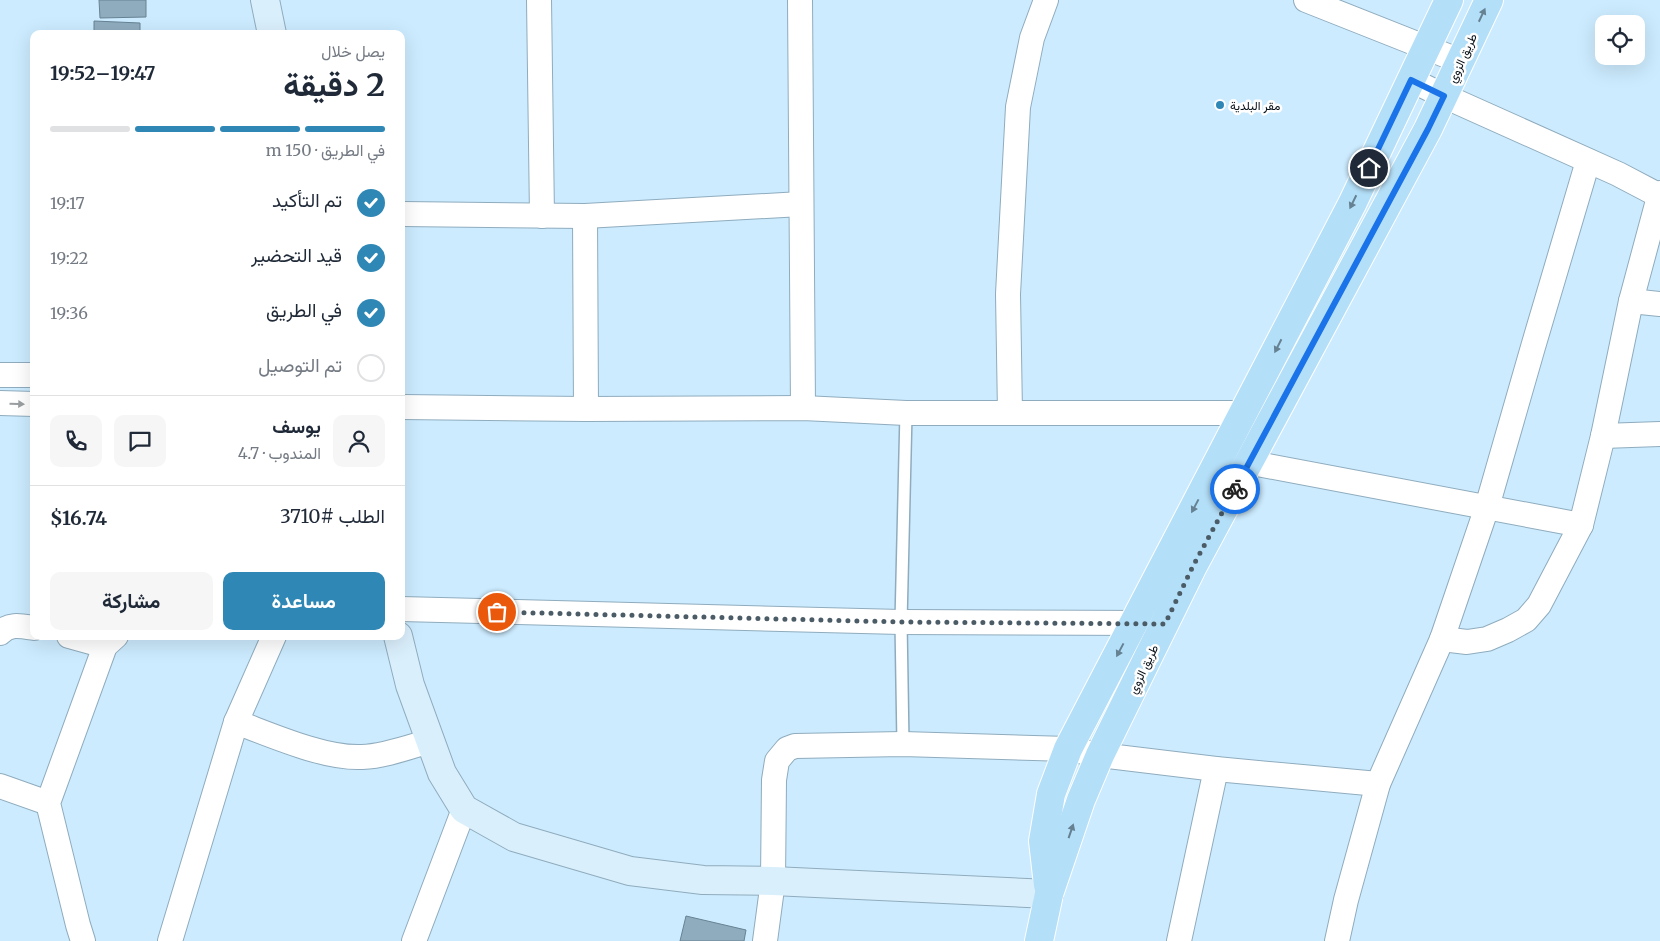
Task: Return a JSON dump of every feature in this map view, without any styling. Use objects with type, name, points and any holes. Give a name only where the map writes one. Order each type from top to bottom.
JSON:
[{"type":"main road","points":[[265,0],[271,30]]},
{"type":"main road","name":"طريق الزوي","points":[[1049,894],[1043,841],[1051,794],[1068,749],[1352,204],[1449,0]]},
{"type":"main road","name":"طريق الزوي","points":[[1039,941],[1049,894],[1081,800],[1100,755],[1193,566],[1428,129],[1489,0]]},
{"type":"main road","points":[[399,640],[410,685],[442,772],[464,809],[514,837],[630,871],[703,880],[1049,894]]},
{"type":"street","points":[[539,0],[542,216]]},
{"type":"street","points":[[800,0],[802,408]]},
{"type":"street","points":[[1010,413],[1008,294],[1018,108],[1032,38],[1046,0]]},
{"type":"street","points":[[1306,0],[1460,61]]},
{"type":"street","points":[[1411,80],[1660,194],[1631,301],[1603,436],[1581,525],[1539,605],[1526,620],[1487,639],[1467,642],[1442,639]]},
{"type":"street","points":[[1337,941],[1346,900],[1378,784],[1442,639],[1488,507],[1588,161]]},
{"type":"street","points":[[405,214],[585,216],[800,204]]},
{"type":"street","points":[[585,216],[586,409]]},
{"type":"street","points":[[1631,301],[1660,304]]},
{"type":"street","points":[[0,374],[30,375]]},
{"type":"street","points":[[0,403],[30,404]]},
{"type":"street","points":[[405,407],[586,409],[802,408],[906,413],[1276,412]]},
{"type":"street","points":[[1603,436],[1660,434]]},
{"type":"street","points":[[1220,457],[1581,525]]},
{"type":"street","points":[[405,609],[901,622],[1134,622],[1165,624]]},
{"type":"street","points":[[0,633],[4,629],[16,625],[30,627]]},
{"type":"street","points":[[170,941],[236,722],[272,640]]},
{"type":"street","points":[[83,941],[48,803],[111,641]]},
{"type":"street","points":[[236,722],[295,743],[346,757],[365,757],[430,741]]},
{"type":"street","points":[[765,941],[772,882],[774,780],[777,761],[787,749],[795,746],[903,744],[1068,749],[1100,755],[1216,769],[1378,784]]},
{"type":"street","points":[[1179,941],[1216,769]]},
{"type":"street","points":[[0,786],[48,803]]},
{"type":"street","points":[[414,941],[464,809]]},
{"type":"lane","points":[[903,744],[901,622],[906,413]]},
{"type":"building","points":[[99,0],[146,0],[146,17],[100,18]]},
{"type":"building","points":[[94,21],[140,23],[140,30],[94,30]]},
{"type":"building","points":[[686,916],[746,930],[744,941],[680,941]]},
{"type":"way so far","points":[[497,612],[901,622],[1134,622],[1165,624],[1193,566],[1235,489]]},
{"type":"place","name":"مقر البلدية","points":[[1220,105]]},
{"type":"route","points":[[1235,489],[1444,96],[1411,80],[1369,168]]}]
